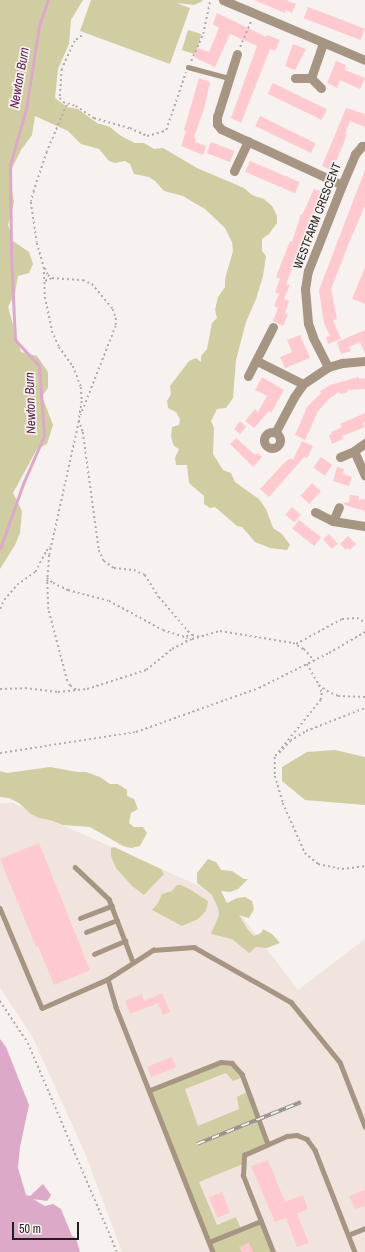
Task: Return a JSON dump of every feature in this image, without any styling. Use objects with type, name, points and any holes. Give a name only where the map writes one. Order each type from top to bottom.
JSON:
[{"type":"street","points":[[224,0],[365,60]]},
{"type":"street","points":[[310,78],[323,43]]},
{"type":"street","points":[[237,54],[217,117],[217,124],[221,129],[342,185]]},
{"type":"street","points":[[295,78],[310,78],[321,88]]},
{"type":"street","points":[[234,171],[248,141]]},
{"type":"street","name":"WESTFARM CRESCENT","points":[[328,367],[312,337],[308,323],[304,289],[308,271],[355,154],[362,146],[365,146]]},
{"type":"street","points":[[248,376],[273,327]]},
{"type":"street","points":[[257,361],[303,384]]},
{"type":"street","points":[[276,431],[294,397],[303,384],[328,367],[342,363],[365,361]]},
{"type":"street","points":[[340,457],[354,451],[365,443]]},
{"type":"street","points":[[354,451],[365,476]]},
{"type":"street","points":[[333,521],[338,507]]},
{"type":"street","points":[[314,512],[333,521],[365,526]]},
{"type":"lane","points":[[188,67],[229,78]]},
{"type":"lane","points":[[75,867],[109,899],[134,962]]},
{"type":"lane","points":[[80,918],[112,906]]},
{"type":"lane","points":[[0,908],[42,1008],[108,978],[153,950],[194,947],[291,1002],[340,1062],[365,1126]]},
{"type":"lane","points":[[86,932],[117,920]]},
{"type":"lane","points":[[94,954],[125,941]]},
{"type":"lane","points":[[108,978],[116,1007],[213,1252]]},
{"type":"lane","points":[[150,1090],[221,1062],[232,1063],[242,1074],[268,1144]]},
{"type":"lane","points":[[274,1252],[243,1176],[244,1155],[268,1144],[297,1135],[307,1139],[315,1150],[355,1252]]},
{"type":"lane","points":[[209,1242],[261,1221]]},
{"type":"lane","points":[[348,1235],[365,1228]]},
{"type":"path","points":[[82,36],[75,41],[62,69],[60,98],[67,105],[82,109],[94,118],[130,128],[147,136],[152,136],[166,130],[188,67],[203,34],[210,0]]},
{"type":"path","points":[[237,54],[254,13]]},
{"type":"path","points":[[52,278],[48,275],[44,267],[37,243],[31,202],[47,152],[67,105]]},
{"type":"path","points":[[44,267],[45,297],[52,331],[59,346],[73,366],[79,380],[82,401],[80,420],[83,432],[97,543],[101,555],[114,568],[134,570],[145,575],[159,597],[188,631],[192,634],[202,636]]},
{"type":"path","points":[[45,281],[52,278],[83,280],[92,284],[113,309],[116,318],[115,329],[98,367],[80,420],[51,546],[47,577],[48,609],[67,681],[70,686],[76,690]]},
{"type":"path","points":[[0,609],[4,600],[17,585],[35,572],[46,551],[51,546]]},
{"type":"path","points":[[47,577],[53,583],[68,590],[109,601],[163,630],[188,638]]},
{"type":"path","points":[[296,644],[342,619],[357,618],[365,622]]},
{"type":"path","points":[[186,642],[188,638],[188,631]]},
{"type":"path","points":[[0,689],[25,688],[58,692],[87,689],[146,670],[172,649],[186,642],[220,631],[247,634],[296,644],[304,649],[314,660]]},
{"type":"path","points":[[0,753],[136,732],[259,688],[307,664],[365,632]]},
{"type":"path","points":[[307,664],[319,685],[322,693],[321,700],[275,757],[276,776],[283,803],[305,853],[318,864],[342,869],[365,866]]},
{"type":"path","points":[[319,685],[338,696],[365,697]]},
{"type":"path","points":[[275,757],[290,741],[306,731],[365,708]]},
{"type":"path","points":[[0,1001],[28,1043],[117,1252]]},
{"type":"shaded area","points":[[0,0],[83,0],[71,20],[69,44],[58,69],[55,98],[67,107],[78,109],[97,123],[110,127],[121,136],[135,143],[144,143],[154,149],[163,148],[197,168],[244,188],[252,195],[264,199],[272,206],[277,216],[277,223],[269,234],[262,239],[262,251],[266,256],[263,276],[256,299],[246,322],[236,360],[233,398],[226,408],[217,409],[211,421],[214,428],[213,454],[223,470],[231,473],[235,482],[259,499],[266,509],[273,528],[282,534],[290,545],[287,550],[270,548],[255,542],[242,527],[237,526],[215,507],[210,508],[204,504],[204,496],[189,483],[187,465],[176,465],[175,458],[179,449],[174,446],[171,437],[172,427],[179,425],[180,419],[176,412],[168,408],[167,401],[171,394],[170,386],[189,361],[196,358],[201,362],[201,356],[207,349],[212,323],[217,318],[215,310],[218,297],[225,287],[225,279],[233,251],[232,242],[225,228],[205,209],[183,196],[164,191],[149,177],[134,174],[130,164],[125,161],[115,163],[109,161],[99,149],[81,144],[68,131],[35,116],[32,135],[21,150],[12,168],[11,185],[14,202],[8,225],[13,241],[29,252],[33,264],[29,273],[18,276],[15,293],[8,307],[21,352],[37,356],[48,372],[48,388],[42,396],[53,425],[47,444],[37,449],[13,493],[22,511],[20,533],[15,545],[0,569]]},
{"type":"shaded area","points":[[91,0],[203,1],[194,5],[176,3],[190,8],[170,64],[80,31]]},
{"type":"shaded area","points":[[188,30],[201,34],[195,54],[182,50]]},
{"type":"shaded area","points":[[335,750],[365,757],[365,805],[305,800],[282,781],[282,767],[307,752]]},
{"type":"shaded area","points":[[50,767],[86,772],[100,777],[110,784],[118,784],[127,790],[127,796],[134,799],[138,809],[131,813],[129,823],[134,827],[143,827],[147,833],[140,846],[131,848],[123,846],[90,827],[63,825],[39,818],[31,814],[19,803],[9,798],[0,797],[0,771],[7,773]]},
{"type":"shaded area","points":[[0,803],[13,803],[195,884],[240,914],[298,990],[365,939],[365,1252],[122,1252],[85,1153],[32,1036],[0,988]]},
{"type":"shaded area","points":[[114,847],[161,869],[164,874],[144,895],[132,886],[116,868],[111,856],[111,848]]},
{"type":"shaded area","points":[[208,859],[216,862],[221,870],[232,871],[244,879],[248,879],[238,889],[230,892],[221,891],[227,903],[237,898],[245,897],[252,901],[254,909],[249,918],[239,915],[248,930],[254,936],[261,933],[263,929],[272,934],[280,943],[267,948],[256,947],[249,953],[232,939],[211,934],[219,915],[218,908],[212,895],[197,883],[197,873]]},
{"type":"shaded area","points":[[177,885],[181,885],[189,889],[208,901],[206,911],[198,919],[182,926],[152,910],[158,903],[162,894],[172,891]]},
{"type":"shaded area","points":[[0,1039],[6,1047],[29,1105],[20,1147],[18,1168],[26,1195],[30,1196],[43,1184],[51,1195],[50,1197],[47,1201],[33,1199],[45,1206],[53,1204],[61,1209],[72,1236],[76,1238],[80,1252],[0,1252]]},
{"type":"shaded area","points":[[221,1062],[232,1063],[243,1077],[233,1081],[226,1073],[185,1089],[198,1126],[239,1109],[237,1097],[249,1091],[268,1144],[244,1155],[243,1164],[199,1182],[217,1225],[236,1217],[241,1229],[261,1221],[273,1252],[213,1252],[150,1090]]},
{"type":"building","points":[[254,0],[285,0],[296,4],[292,13],[286,10],[285,13]]},
{"type":"building","points":[[308,7],[365,29],[361,40],[304,18]]},
{"type":"building","points":[[217,13],[266,37],[267,35],[280,40],[275,51],[270,49],[241,123],[231,118],[257,46],[230,34],[215,67],[194,57],[198,48],[209,52],[219,28],[213,24]]},
{"type":"building","points":[[293,44],[306,49],[295,70],[285,66]]},
{"type":"building","points":[[336,61],[346,65],[345,70],[365,78],[360,89],[340,80],[337,88],[327,83]]},
{"type":"building","points":[[199,78],[210,82],[204,109],[194,137],[196,138],[195,142],[206,146],[203,155],[181,146]]},
{"type":"building","points":[[273,83],[327,109],[322,120],[268,94]]},
{"type":"building","points":[[346,108],[365,114],[365,127],[350,121],[345,134],[347,135],[332,171],[322,166]]},
{"type":"building","points":[[260,116],[316,143],[311,153],[255,126]]},
{"type":"building","points":[[211,142],[234,151],[230,162],[207,153]]},
{"type":"building","points":[[250,161],[300,182],[295,193],[245,172]]},
{"type":"building","points":[[365,170],[365,206],[331,289],[337,319],[333,320],[341,339],[328,344],[326,337],[330,336],[324,323],[319,290]]},
{"type":"building","points":[[314,189],[325,193],[321,204],[319,203],[286,284],[290,285],[284,299],[289,301],[285,313],[288,314],[283,326],[273,321],[278,308],[274,306],[279,294],[275,292],[280,279],[276,277],[290,241],[292,242],[301,214],[302,215]]},
{"type":"building","points":[[365,267],[365,304],[352,299]]},
{"type":"building","points":[[365,330],[365,353],[360,342],[349,347],[351,351],[341,354],[337,342]]},
{"type":"building","points":[[300,335],[310,358],[285,368],[280,357],[292,352],[287,340]]},
{"type":"building","points":[[262,377],[284,390],[271,413],[269,411],[254,428],[245,421],[255,409],[258,412],[267,396],[255,390]]},
{"type":"building","points":[[359,377],[359,379],[365,378],[365,389],[347,390],[348,392],[340,394],[339,392],[330,398],[318,411],[305,440],[295,435],[307,407],[321,393],[320,391],[330,385]]},
{"type":"building","points":[[365,413],[365,422],[363,423],[365,427],[342,436],[343,439],[332,444],[329,435],[332,434],[331,432],[342,427],[340,424]]},
{"type":"building","points":[[240,421],[246,427],[240,434],[234,429]]},
{"type":"building","points":[[236,438],[255,455],[257,453],[262,457],[253,467],[230,444]]},
{"type":"building","points":[[302,441],[313,446],[307,458],[304,457],[269,497],[260,489],[285,462],[291,458],[293,460]]},
{"type":"building","points":[[321,457],[332,465],[325,476],[313,468]]},
{"type":"building","points":[[337,467],[344,469],[343,474],[352,477],[349,486],[333,481]]},
{"type":"building","points":[[312,483],[321,491],[310,504],[301,496]]},
{"type":"building","points":[[350,495],[359,496],[358,500],[365,499],[365,511],[343,503],[349,502]]},
{"type":"building","points":[[292,507],[301,515],[294,522],[285,514]]},
{"type":"building","points":[[299,520],[321,537],[314,546],[292,529]]},
{"type":"building","points":[[329,534],[338,544],[332,549],[323,539]]},
{"type":"building","points":[[348,536],[356,544],[350,550],[347,548],[346,550],[340,544]]},
{"type":"building","points":[[39,843],[90,970],[54,985],[38,946],[36,947],[0,859]]},
{"type":"building","points":[[162,993],[170,1012],[163,1015],[158,1003],[130,1014],[125,1001],[142,994],[144,1001]]},
{"type":"building","points":[[172,1057],[176,1067],[151,1077],[147,1067]]},
{"type":"building","points":[[268,1160],[285,1202],[303,1195],[308,1209],[297,1214],[309,1243],[297,1247],[286,1218],[275,1222],[251,1166]]},
{"type":"building","points":[[365,1190],[365,1206],[355,1209],[349,1196]]},
{"type":"building","points":[[222,1192],[230,1212],[217,1218],[209,1197]]},
{"type":"building","points":[[249,1243],[253,1252],[242,1252],[239,1247]]},
{"type":"waterway","name":"Newton Burn","points":[[0,549],[23,484],[44,436],[39,366],[15,340],[11,256],[10,165],[26,109],[39,26],[48,0]]},
{"type":"railway","points":[[197,1144],[301,1102]]}]
